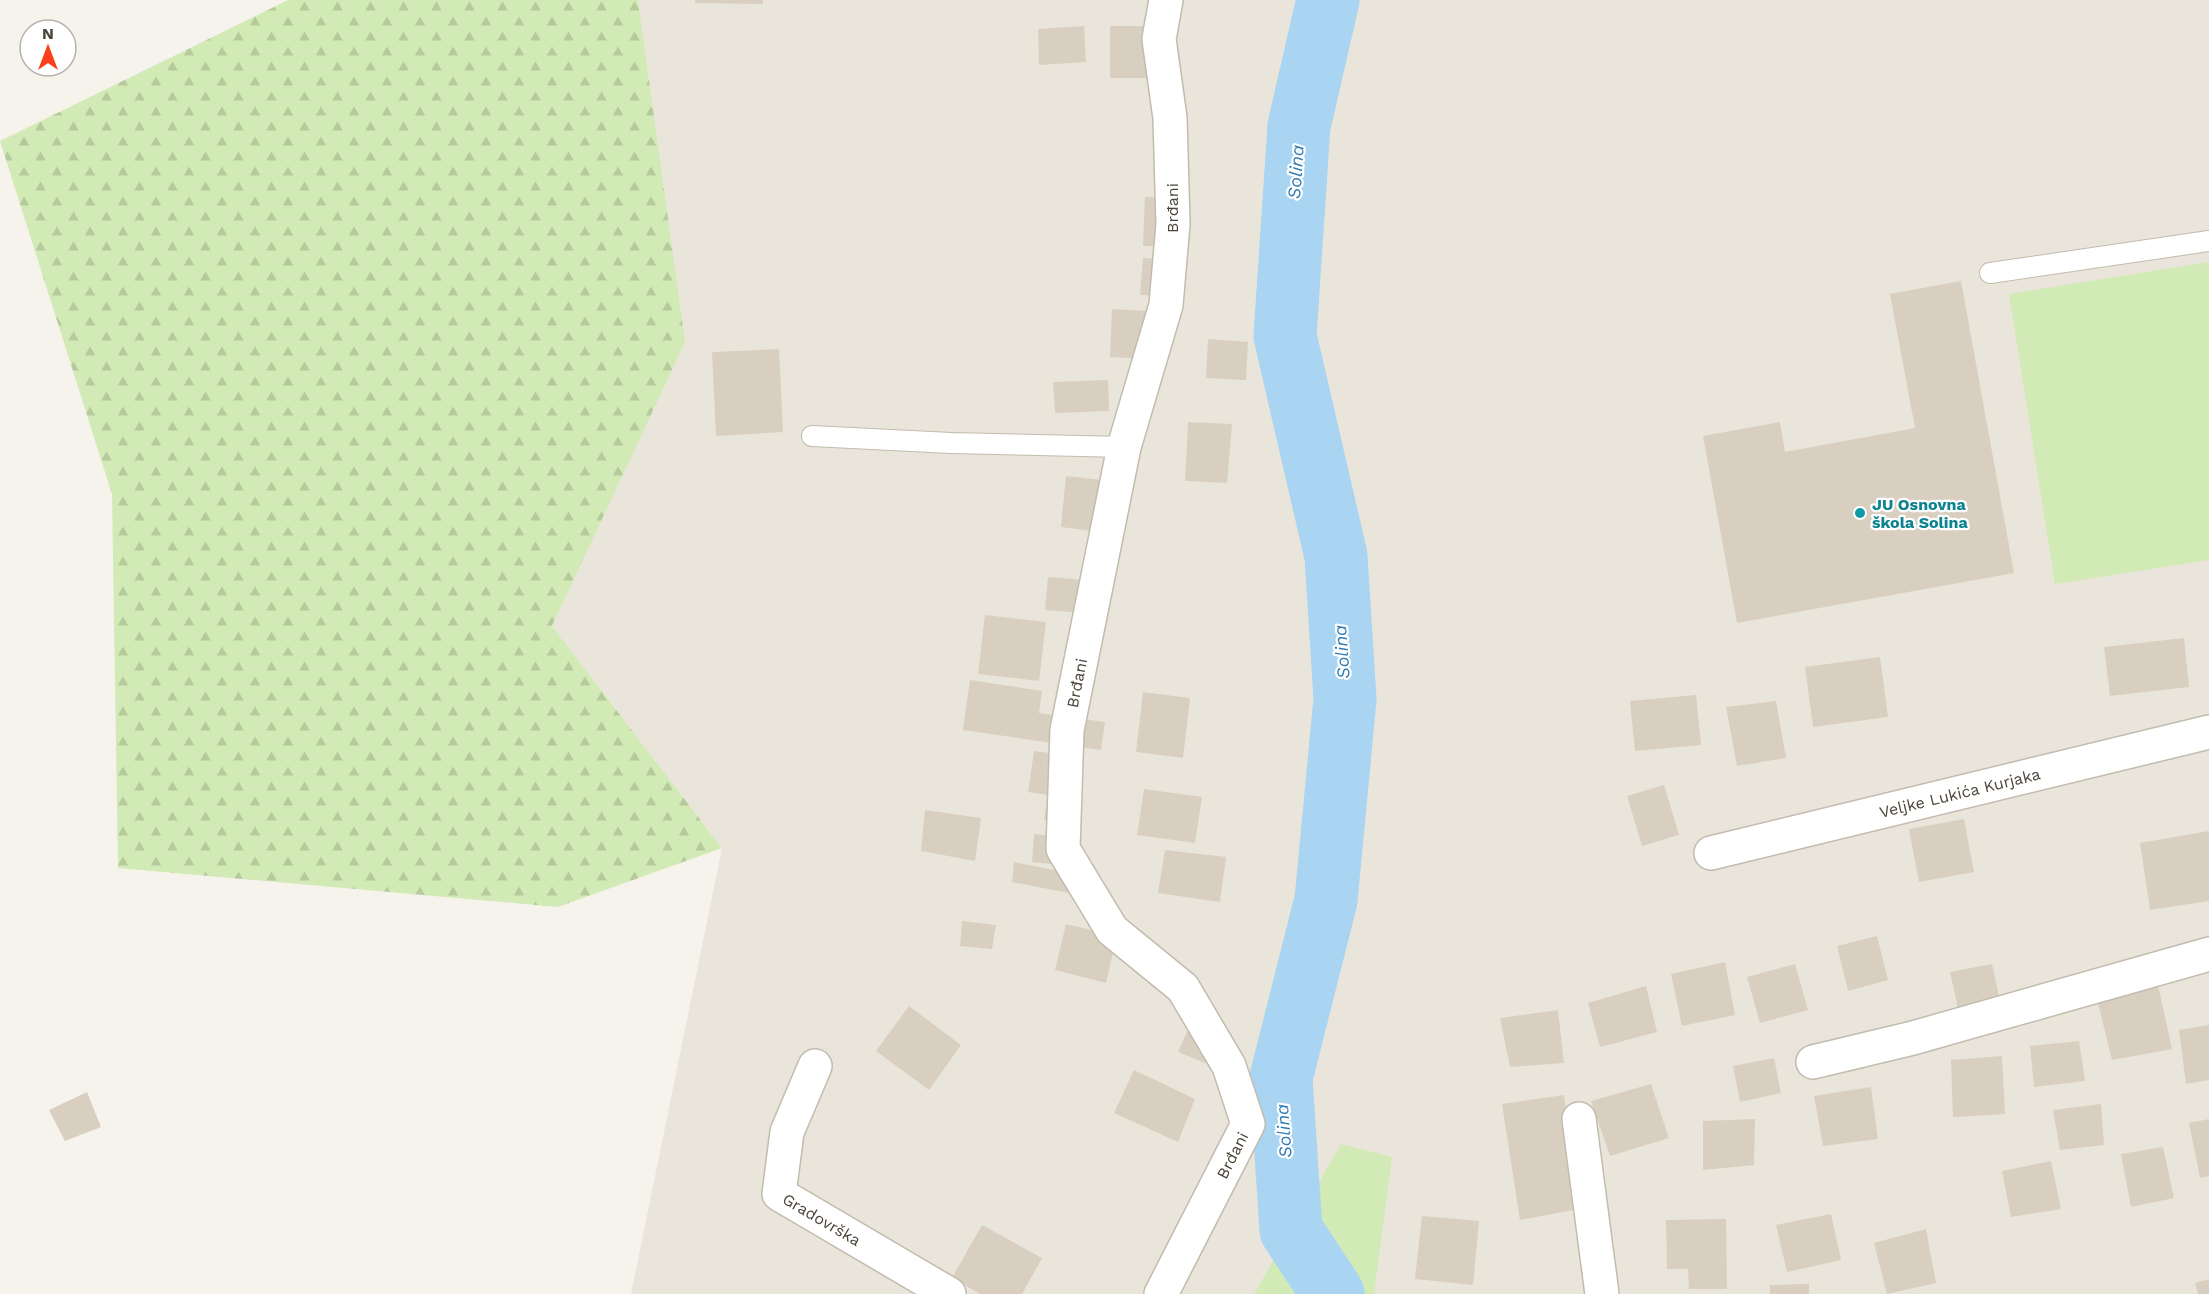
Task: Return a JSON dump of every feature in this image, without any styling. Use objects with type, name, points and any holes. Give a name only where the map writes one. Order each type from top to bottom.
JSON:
[{"type":"street","name":"Brđani","points":[[1161,1294],[1248,1124],[1229,1066],[1183,988],[1112,930],[1063,849],[1067,730],[1124,447],[1166,305],[1173,224],[1170,118],[1159,39],[1166,0]]},
{"type":"street","name":"Veljke Lukića Kurjaka","points":[[1711,853],[2209,732]]},
{"type":"street","points":[[1813,1062],[1913,1038],[2209,954]]},
{"type":"street","name":"Gradovrška","points":[[815,1066],[788,1132],[779,1194],[949,1294]]},
{"type":"street","points":[[1579,1119],[1602,1294]]},
{"type":"lane","points":[[1990,273],[2209,241]]},
{"type":"lane","points":[[812,436],[951,443],[1124,447]]},
{"type":"shaded area","points":[[638,0],[2209,0],[2209,1294],[631,1294],[722,848],[552,626],[684,342]]},
{"type":"green space","points":[[288,0],[638,0],[685,342],[552,626],[722,848],[558,907],[118,868],[112,494],[0,141]]},
{"type":"green space","points":[[2209,262],[2209,560],[2055,584],[2009,294]]},
{"type":"green space","points":[[1341,1144],[1392,1157],[1374,1294],[1254,1294]]},
{"type":"building","points":[[695,0],[763,0],[763,4],[695,3]]},
{"type":"building","points":[[1084,26],[1086,62],[1039,65],[1038,29]]},
{"type":"building","points":[[1110,26],[1162,26],[1162,78],[1110,78]]},
{"type":"building","points":[[1145,197],[1190,197],[1185,246],[1143,246]]},
{"type":"building","points":[[1143,258],[1184,260],[1184,296],[1140,295]]},
{"type":"building","name":"JU Osnovna škola Solina","points":[[1961,281],[2014,573],[1737,623],[1703,436],[1780,422],[1785,452],[1915,428],[1890,294]]},
{"type":"building","points":[[1112,309],[1164,312],[1165,360],[1110,357]]},
{"type":"building","points":[[1208,339],[1248,342],[1246,380],[1206,378]]},
{"type":"building","points":[[779,349],[783,432],[716,436],[712,352]]},
{"type":"building","points":[[1108,380],[1109,411],[1055,413],[1053,382]]},
{"type":"building","points":[[1188,422],[1232,424],[1227,483],[1185,481]]},
{"type":"building","points":[[1066,476],[1121,482],[1115,534],[1061,527]]},
{"type":"building","points":[[1048,577],[1085,580],[1082,613],[1045,610]]},
{"type":"building","points":[[985,615],[1046,622],[1039,681],[978,674]]},
{"type":"building","points":[[2184,638],[2189,687],[2110,696],[2104,647]]},
{"type":"building","points":[[1880,657],[1888,717],[1813,727],[1805,667]]},
{"type":"building","points":[[970,680],[1042,691],[1039,713],[1105,722],[1101,750],[963,730]]},
{"type":"building","points":[[1143,692],[1190,698],[1183,758],[1136,752]]},
{"type":"building","points":[[1696,695],[1701,745],[1635,751],[1630,701]]},
{"type":"building","points":[[1776,701],[1786,758],[1737,766],[1726,707]]},
{"type":"building","points":[[1034,751],[1083,757],[1075,824],[1044,820],[1048,795],[1028,792]]},
{"type":"building","points":[[1664,785],[1679,835],[1642,846],[1627,796]]},
{"type":"building","points":[[1144,789],[1202,797],[1195,843],[1137,835]]},
{"type":"building","points":[[925,810],[981,818],[975,861],[921,851]]},
{"type":"building","points":[[1964,819],[1974,872],[1919,882],[1909,829]]},
{"type":"building","points":[[2209,831],[2209,901],[2150,910],[2140,843]]},
{"type":"building","points":[[1034,834],[1070,838],[1069,866],[1032,862]]},
{"type":"building","points":[[1165,850],[1226,857],[1220,902],[1158,893]]},
{"type":"building","points":[[1014,862],[1100,879],[1095,898],[1012,882]]},
{"type":"building","points":[[962,921],[996,925],[992,949],[960,946]]},
{"type":"building","points":[[1066,924],[1117,936],[1106,983],[1055,970]]},
{"type":"building","points":[[1877,936],[1888,980],[1848,991],[1837,946]]},
{"type":"building","points":[[1725,962],[1735,1015],[1682,1026],[1671,974]]},
{"type":"building","points":[[1795,964],[1808,1010],[1760,1023],[1747,977]]},
{"type":"building","points":[[1992,964],[2001,1005],[1959,1013],[1950,972]]},
{"type":"building","points":[[2158,985],[2172,1049],[2112,1060],[2096,995]]},
{"type":"building","points":[[1646,986],[1657,1032],[1600,1047],[1588,1003]]},
{"type":"building","points":[[909,1006],[961,1045],[929,1090],[876,1051]]},
{"type":"building","points":[[1558,1010],[1564,1063],[1510,1067],[1500,1018]]},
{"type":"building","points":[[1190,1025],[1217,1068],[1178,1052]]},
{"type":"building","points":[[2209,1025],[2209,1080],[2186,1084],[2179,1030]]},
{"type":"building","points":[[2079,1041],[2085,1081],[2034,1087],[2030,1046]]},
{"type":"building","points":[[2002,1056],[2005,1114],[1953,1117],[1951,1060]]},
{"type":"building","points":[[1774,1058],[1781,1093],[1740,1102],[1733,1066]]},
{"type":"building","points":[[1134,1070],[1195,1099],[1178,1142],[1114,1113]]},
{"type":"building","points":[[1651,1084],[1669,1138],[1610,1156],[1591,1101]]},
{"type":"building","points":[[1871,1087],[1878,1139],[1823,1146],[1814,1096]]},
{"type":"building","points":[[87,1092],[101,1127],[65,1141],[49,1110]]},
{"type":"building","points":[[1564,1095],[1579,1209],[1520,1220],[1502,1104]]},
{"type":"building","points":[[2101,1104],[2104,1145],[2060,1150],[2053,1110]]},
{"type":"building","points":[[1755,1119],[1754,1165],[1703,1170],[1703,1121]]},
{"type":"building","points":[[2209,1119],[2209,1176],[2200,1178],[2189,1123]]},
{"type":"building","points":[[2163,1147],[2174,1198],[2131,1207],[2121,1154]]},
{"type":"building","points":[[2051,1161],[2061,1209],[2011,1217],[2002,1171]]},
{"type":"building","points":[[1831,1214],[1841,1260],[1787,1272],[1776,1225]]},
{"type":"building","points":[[1422,1216],[1479,1221],[1473,1285],[1415,1279]]},
{"type":"building","points":[[1726,1219],[1727,1289],[1689,1289],[1688,1269],[1667,1269],[1666,1220]]},
{"type":"building","points":[[982,1225],[1042,1258],[1022,1294],[980,1294],[952,1278]]},
{"type":"building","points":[[1926,1229],[1936,1283],[1887,1294],[1874,1243]]},
{"type":"building","points":[[2209,1279],[2209,1294],[2198,1294],[2195,1283]]},
{"type":"building","points":[[1809,1284],[1809,1294],[1770,1294],[1770,1285]]},
{"type":"waterway","name":"Solina","points":[[1328,0],[1299,126],[1285,336],[1336,556],[1345,699],[1326,900],[1281,1078],[1291,1230],[1333,1294]]},
{"type":"place","name":"JU Osnovna škola Solina","points":[[1860,513]]}]
